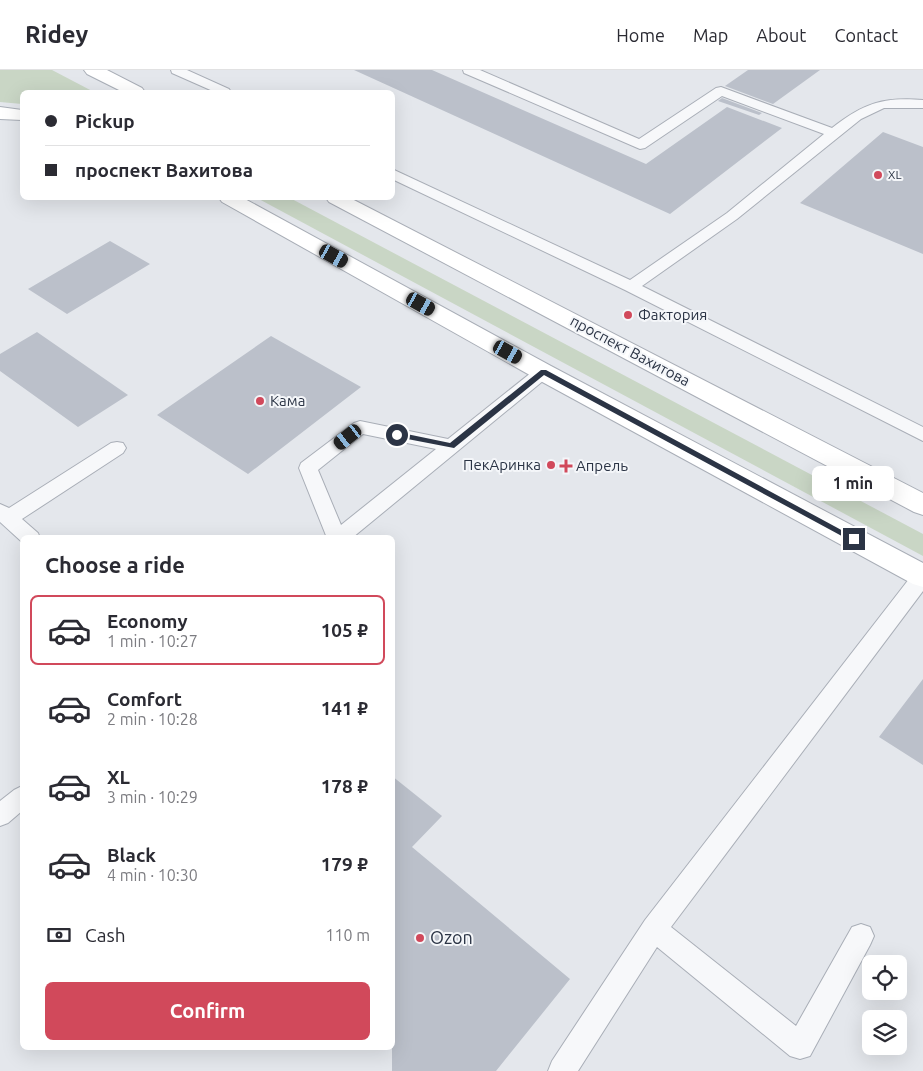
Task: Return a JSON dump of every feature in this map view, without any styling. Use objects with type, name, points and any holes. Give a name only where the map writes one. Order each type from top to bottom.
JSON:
[{"type":"main road","points":[[93,70],[132,90]]},
{"type":"main road","points":[[0,113],[20,115]]},
{"type":"main road","points":[[233,200],[543,372],[923,576]]},
{"type":"main road","name":"проспект Вахитова","points":[[340,200],[923,505]]},
{"type":"lane","points":[[177,70],[220,90]]},
{"type":"lane","points":[[469,70],[640,145],[721,91],[834,134]]},
{"type":"lane","points":[[631,287],[732,216],[861,111],[881,103],[923,104]]},
{"type":"lane","points":[[395,174],[631,287],[923,435]]},
{"type":"lane","points":[[341,535],[543,372]]},
{"type":"lane","points":[[336,535],[308,468],[360,427],[451,446]]},
{"type":"lane","points":[[28,535],[4,514],[117,448]]},
{"type":"lane","points":[[562,1071],[654,929],[923,576]]},
{"type":"lane","points":[[0,815],[20,799]]},
{"type":"lane","points":[[654,929],[800,1046],[862,936]]},
{"type":"green space","points":[[0,70],[52,70],[90,90],[20,90],[20,104],[0,102]]},
{"type":"green space","points":[[261,200],[294,200],[923,534],[923,556]]},
{"type":"building","points":[[354,70],[432,70],[646,164],[727,107],[782,128],[670,214]]},
{"type":"building","points":[[748,70],[820,70],[773,104],[725,86]]},
{"type":"building","points":[[722,98],[762,113],[759,115],[718,101]]},
{"type":"building","name":"XL","points":[[883,132],[923,147],[923,254],[800,203]]},
{"type":"building","points":[[110,241],[150,264],[67,314],[28,289]]},
{"type":"building","points":[[37,332],[128,395],[78,427],[0,371],[0,354]]},
{"type":"building","name":"Кама","points":[[271,336],[361,387],[248,474],[157,415]]},
{"type":"building","points":[[923,679],[923,765],[879,737]]},
{"type":"building","points":[[395,778],[442,816],[412,847],[570,979],[496,1071],[392,1071],[392,1050],[395,1050]]},
{"type":"place","name":"XL","points":[[878,175]]},
{"type":"place","name":"Фактория","points":[[628,315]]},
{"type":"place","name":"Кама","points":[[260,401]]},
{"type":"place","name":"ПекАринка","points":[[551,465]]},
{"type":"place","name":"Апрель","points":[[566,466]]},
{"type":"place","name":"Ozon","points":[[420,938]]},
{"type":"route","points":[[397,435],[451,446],[543,372],[854,539]]}]
